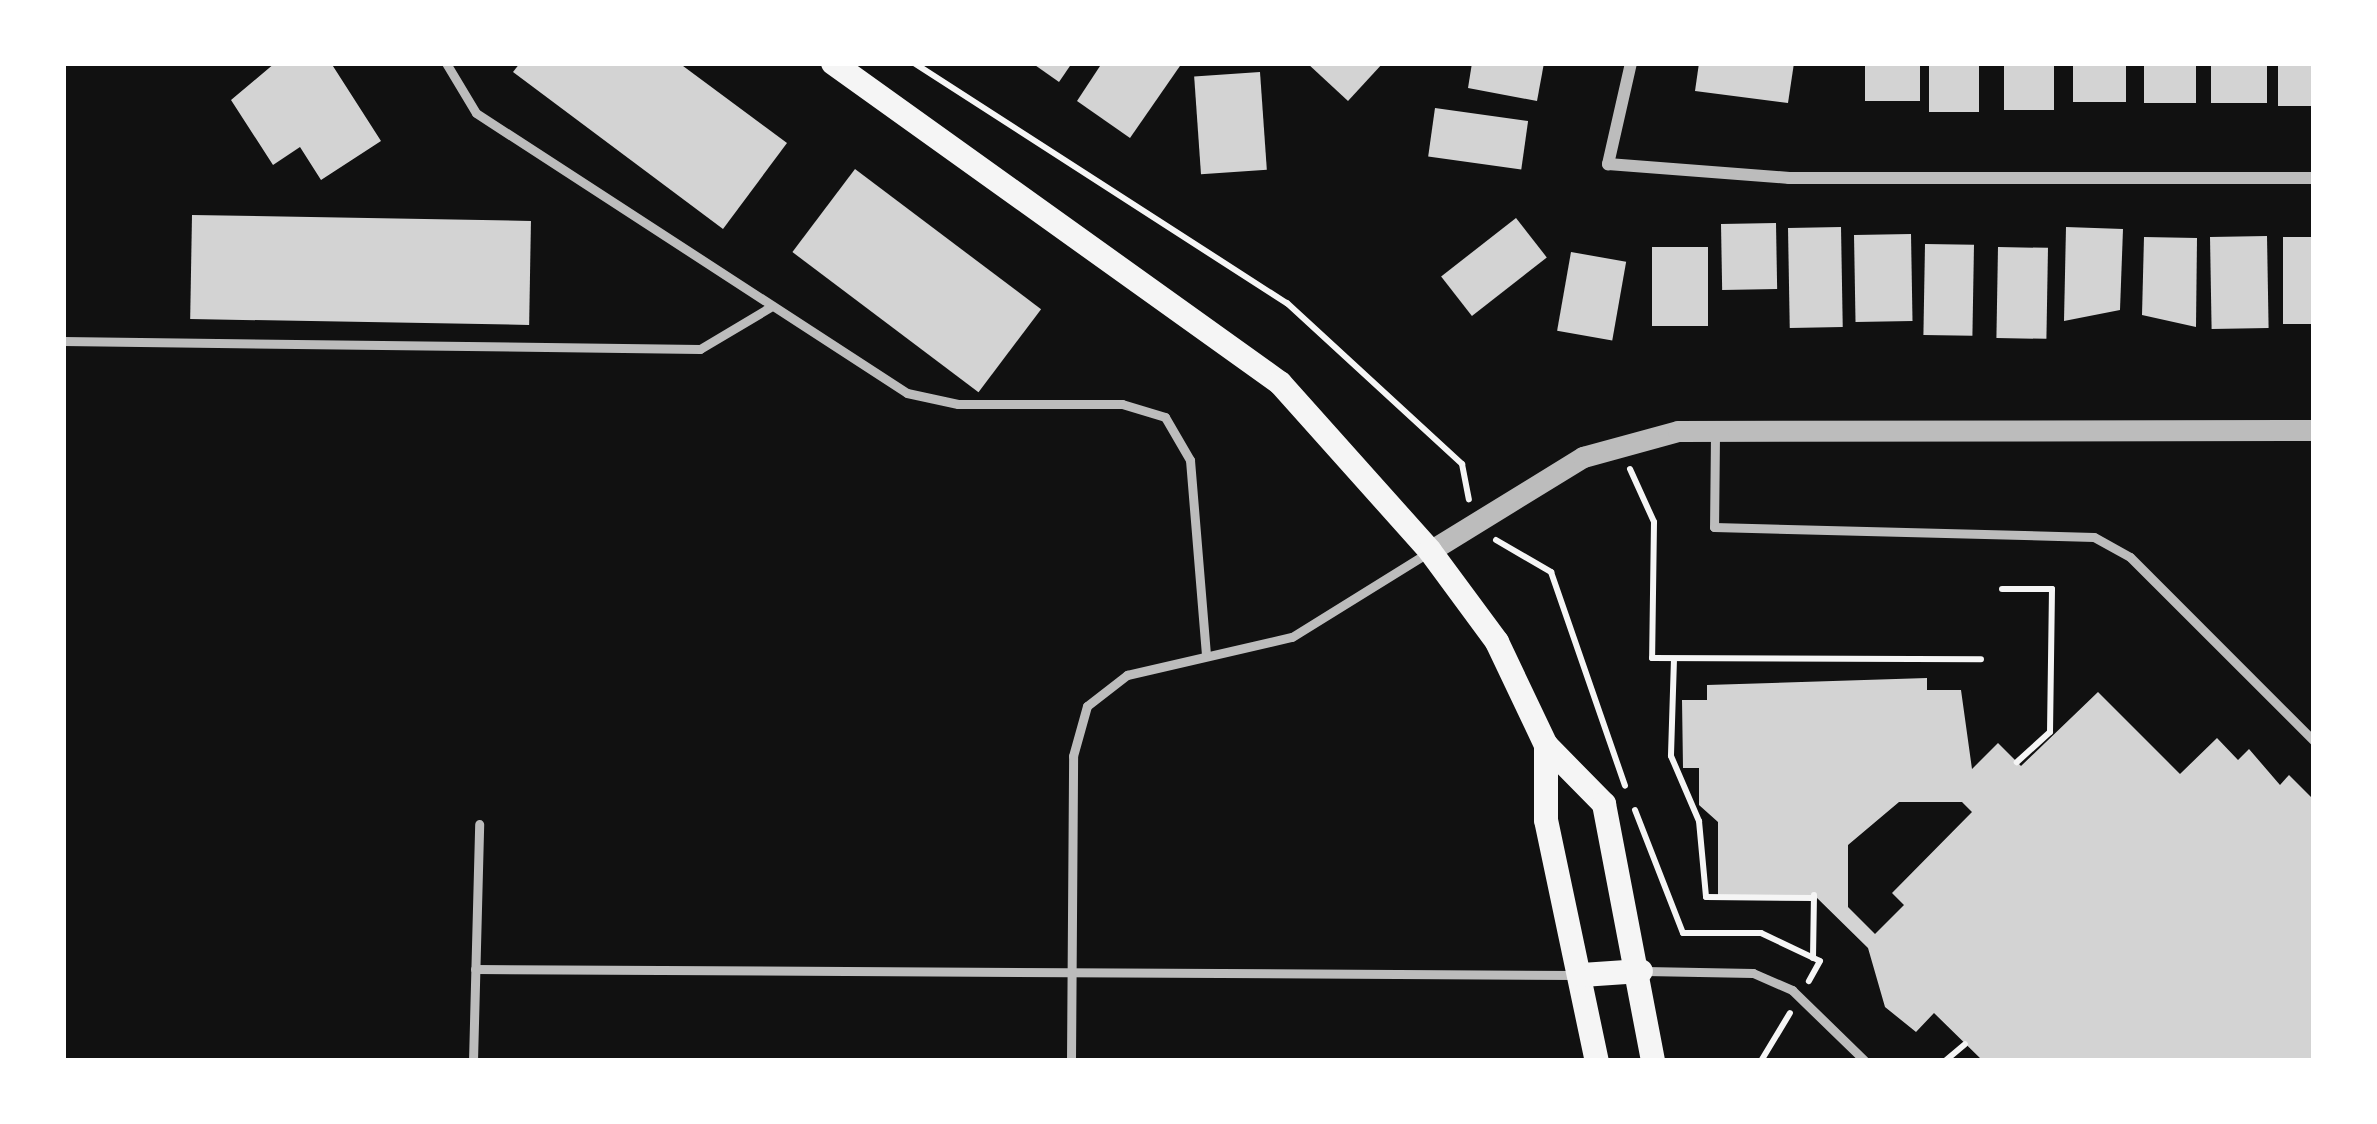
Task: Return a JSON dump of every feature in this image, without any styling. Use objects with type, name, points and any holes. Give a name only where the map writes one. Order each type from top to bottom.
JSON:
[{"type":"main road","points":[[833,63],[1280,383],[1430,551],[1497,642],[1546,746],[1604,804],[1641,971],[1652,1061]]},
{"type":"main road","points":[[1546,746],[1546,820],[1597,1061]]},
{"type":"main road","points":[[1582,976],[1641,971]]},
{"type":"street","points":[[1631,63],[1608,164],[1831,179],[2314,178]]},
{"type":"street","points":[[1430,551],[1510,494],[1624,446],[1715,431],[2314,430]]},
{"type":"lane","points":[[446,63],[476,113],[907,392],[958,404],[1122,404],[1165,417],[1190,460],[1206,653]]},
{"type":"lane","points":[[63,341],[700,349],[772,306]]},
{"type":"lane","points":[[1715,431],[1714,527],[2094,537],[2130,557],[2314,741]]},
{"type":"lane","points":[[1071,1061],[1077,728],[1127,675],[1206,653],[1292,637],[1430,551]]},
{"type":"lane","points":[[473,1061],[479,824]]},
{"type":"lane","points":[[475,969],[1582,976]]},
{"type":"lane","points":[[1641,971],[1753,973],[1800,997],[1865,1061]]},
{"type":"path","points":[[914,63],[1287,302],[1445,452]]},
{"type":"path","points":[[1624,446],[1654,523],[1652,658],[1981,659]]},
{"type":"path","points":[[1502,549],[1551,572],[1570,650],[1683,933],[1761,933],[1813,958]]},
{"type":"path","points":[[2002,589],[2052,589],[2050,732],[2017,762]]},
{"type":"path","points":[[1674,659],[1671,756],[1699,821],[1706,897],[1814,896],[1813,958],[1800,997],[1761,1061]]},
{"type":"path","points":[[1945,1061],[1965,1044]]},
{"type":"building","points":[[275,63],[331,63],[381,141],[321,180],[300,147],[273,165],[231,100]]},
{"type":"building","points":[[520,63],[679,63],[787,143],[723,229],[513,72]]},
{"type":"building","points":[[1032,63],[1072,63],[1059,82]]},
{"type":"building","points":[[1102,63],[1182,63],[1130,138],[1077,101]]},
{"type":"building","points":[[1307,63],[1383,63],[1348,101]]},
{"type":"building","points":[[1472,63],[1544,63],[1537,101],[1468,88]]},
{"type":"building","points":[[1699,63],[1794,63],[1788,103],[1695,91]]},
{"type":"building","points":[[1865,63],[1920,63],[1920,101],[1865,101]]},
{"type":"building","points":[[1929,63],[1979,63],[1979,112],[1929,112]]},
{"type":"building","points":[[2004,63],[2054,63],[2054,110],[2004,110]]},
{"type":"building","points":[[2073,63],[2126,63],[2126,102],[2073,102]]},
{"type":"building","points":[[2144,63],[2196,63],[2196,103],[2144,103]]},
{"type":"building","points":[[2211,63],[2267,63],[2267,103],[2211,103]]},
{"type":"building","points":[[2278,63],[2314,63],[2314,106],[2278,106]]},
{"type":"building","points":[[1260,72],[1267,170],[1201,174],[1194,77]]},
{"type":"building","points":[[1435,108],[1528,121],[1521,170],[1428,157]]},
{"type":"building","points":[[855,169],[1041,309],[978,392],[792,252]]},
{"type":"building","points":[[192,215],[531,221],[529,325],[190,319]]},
{"type":"building","points":[[1516,218],[1547,257],[1472,316],[1441,276]]},
{"type":"building","points":[[1776,223],[1777,289],[1722,290],[1721,224]]},
{"type":"building","points":[[1841,227],[1843,327],[1790,328],[1788,228]]},
{"type":"building","points":[[2066,227],[2123,229],[2120,310],[2064,321]]},
{"type":"building","points":[[1911,234],[1913,321],[1856,322],[1854,235]]},
{"type":"building","points":[[2267,236],[2269,328],[2212,329],[2210,237]]},
{"type":"building","points":[[2144,237],[2197,238],[2196,327],[2142,315]]},
{"type":"building","points":[[2283,237],[2314,237],[2314,324],[2283,324]]},
{"type":"building","points":[[1925,244],[1974,245],[1972,336],[1923,335]]},
{"type":"building","points":[[1652,247],[1708,247],[1708,326],[1652,326]]},
{"type":"building","points":[[1998,247],[2048,248],[2046,339],[1996,338]]},
{"type":"building","points":[[1571,252],[1626,262],[1612,341],[1557,331]]},
{"type":"building","points":[[1927,678],[1927,690],[1961,690],[1972,769],[1998,743],[2021,766],[2098,692],[2180,774],[2217,738],[2238,760],[2249,749],[2280,785],[2289,775],[2314,800],[2314,1061],[1983,1061],[1934,1013],[1916,1032],[1885,1007],[1868,948],[1814,895],[1718,895],[1718,822],[1699,805],[1699,768],[1683,768],[1682,700],[1707,700],[1707,685]],"holes":[[[1899,802],[1962,802],[1972,812],[1892,893],[1904,905],[1875,934],[1848,907],[1848,845]]]}]
